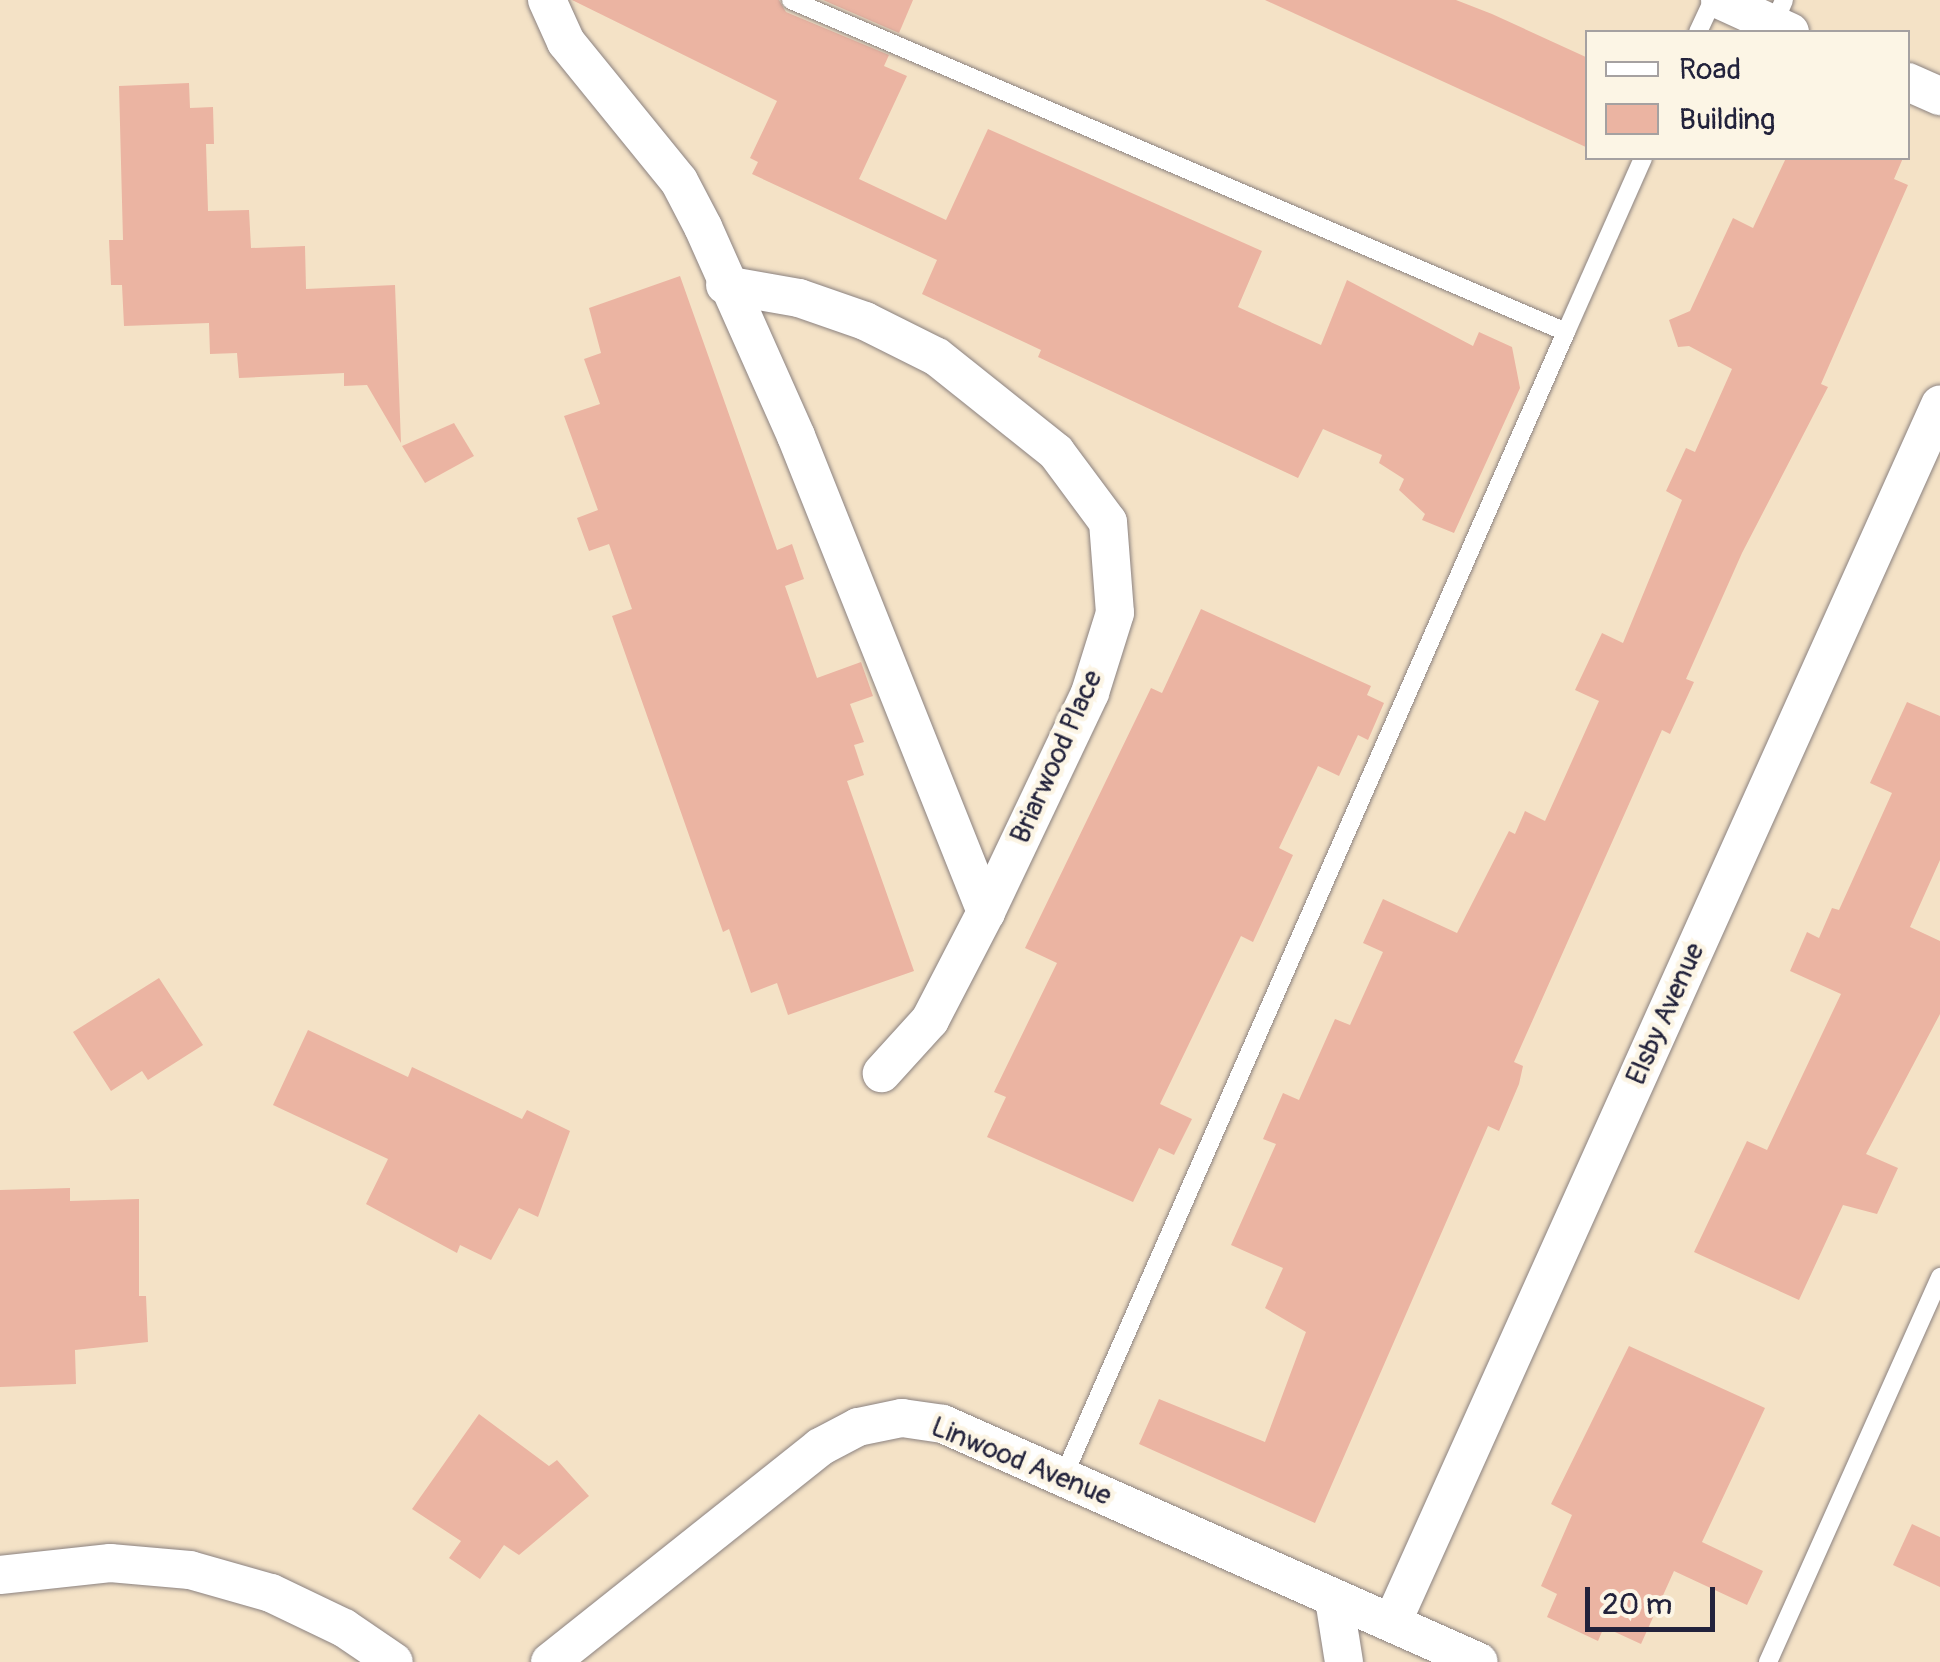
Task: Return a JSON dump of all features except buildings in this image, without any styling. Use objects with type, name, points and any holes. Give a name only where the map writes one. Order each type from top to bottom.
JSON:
[{"type":"street","points":[[547,0],[566,42],[678,181],[796,436],[986,912]]},
{"type":"street","points":[[1716,0],[1782,19]]},
{"type":"street","points":[[1910,83],[1940,96]]},
{"type":"street","name":"Briarwood Place","points":[[725,285],[816,304],[937,357],[1056,452],[1108,522],[1115,613],[1090,693],[930,1020],[882,1073]]},
{"type":"street","name":"Elsby Avenue","points":[[1392,1623],[1940,405]]},
{"type":"street","name":"Linwood Avenue","points":[[550,1662],[820,1447],[858,1427],[902,1418],[943,1424],[1479,1662]]},
{"type":"street","points":[[0,1575],[110,1563],[190,1570],[271,1593],[344,1628],[394,1662]]},
{"type":"street","points":[[1334,1599],[1344,1662]]},
{"type":"lane","points":[[791,0],[1566,332]]},
{"type":"lane","points":[[1699,30],[1716,0]]},
{"type":"lane","points":[[1064,1476],[1643,160]]},
{"type":"lane","points":[[1768,1662],[1940,1277]]}]
